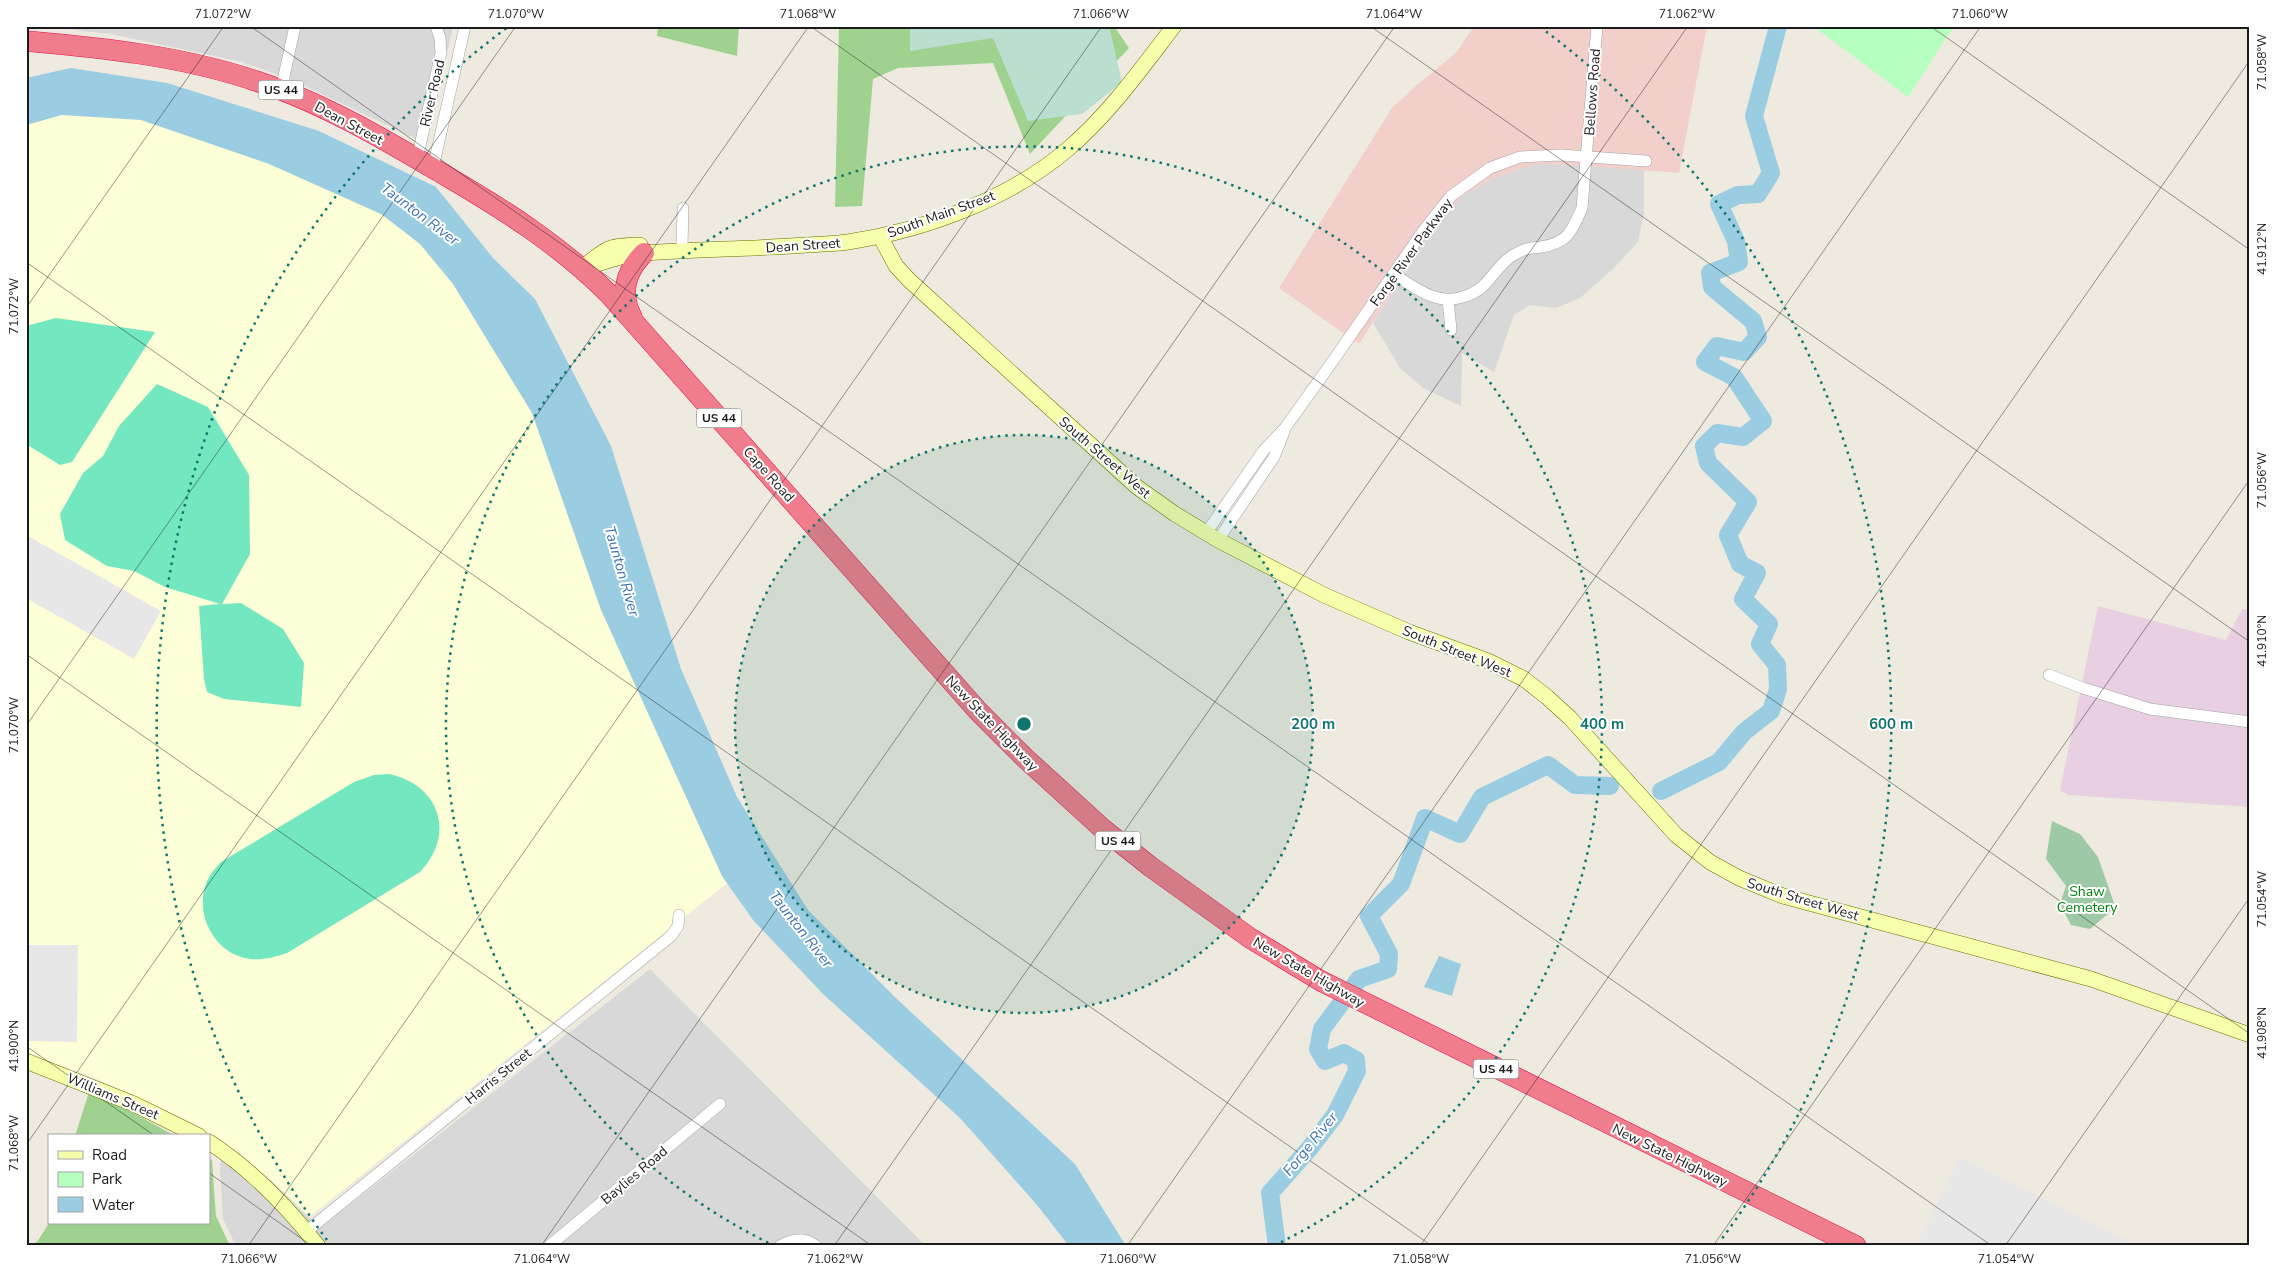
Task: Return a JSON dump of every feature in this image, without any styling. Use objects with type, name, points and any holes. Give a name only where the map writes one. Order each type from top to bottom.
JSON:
[{"type":"highway","name":"Dean Street","points":[[26,41],[166,58],[226,72],[281,90],[344,119],[510,214],[583,268]]},
{"type":"highway","points":[[638,327],[627,305],[625,288],[632,265],[644,252]]},
{"type":"highway","name":"Cape Road","points":[[583,268],[638,327],[854,570]]},
{"type":"highway","name":"New State Highway","points":[[854,570],[983,717],[1038,770],[1096,823],[1222,918],[1284,959],[1360,1002],[1856,1246]]},
{"type":"street","points":[[281,90],[295,26]]},
{"type":"street","name":"River Road","points":[[425,164],[441,53],[440,38],[436,26]]},
{"type":"street","points":[[425,164],[465,26]]},
{"type":"street","name":"South Main Street","points":[[880,236],[941,218],[983,201],[1039,171],[1069,148],[1095,123],[1125,90],[1174,26]]},
{"type":"street","name":"Bellows Road","points":[[1448,300],[1470,295],[1482,287],[1499,267],[1520,251],[1556,245],[1566,237],[1575,225],[1582,208],[1597,26]]},
{"type":"street","name":"Forge River Parkway","points":[[1212,536],[1274,457],[1285,428],[1447,200],[1490,168],[1510,160],[1534,155],[1646,161]]},
{"type":"street","points":[[682,246],[683,208]]},
{"type":"street","name":"Dean Street","points":[[583,268],[644,252],[726,250],[846,242],[880,236]]},
{"type":"street","name":"South Street West","points":[[880,236],[896,266],[909,280],[1103,458],[1150,496],[1212,536],[1354,609],[1488,661],[1524,679],[1566,714],[1676,835],[1706,859],[1739,878],[1783,896],[2091,979],[2250,1036]]},
{"type":"street","name":"Dean Street","points":[[583,268],[604,249],[614,246],[682,246],[726,250]]},
{"type":"street","points":[[1394,274],[1433,298],[1448,300],[1451,330]]},
{"type":"street","points":[[2049,675],[2150,709],[2250,722]]},
{"type":"street","name":"Harris Street","points":[[306,1231],[671,936],[678,926],[679,915]]},
{"type":"street","name":"Williams Street","points":[[26,1061],[116,1097],[195,1134]]},
{"type":"street","name":"Baylies Road","points":[[549,1246],[720,1104]]},
{"type":"street","points":[[210,1143],[259,1180],[318,1246]]},
{"type":"street","points":[[780,1246],[793,1240],[802,1239],[816,1246]]},
{"type":"shaded area","points":[[38,26],[453,26],[427,144],[292,80],[242,62],[111,34]]},
{"type":"shaded area","points":[[910,26],[1109,26],[1122,82],[1082,114],[1028,121],[993,38],[910,51]]},
{"type":"shaded area","points":[[1474,26],[1707,26],[1679,173],[1560,164],[1535,164],[1492,179],[1465,194],[1437,223],[1359,344],[1279,288],[1392,108],[1456,53]]},
{"type":"shaded area","points":[[57,112],[146,115],[245,148],[382,208],[444,265],[537,411],[731,880],[309,1217],[273,1182],[238,1152],[195,1124],[88,1075],[26,1054],[26,119]]},
{"type":"shaded area","points":[[1535,164],[1644,170],[1644,213],[1638,242],[1613,269],[1580,298],[1556,308],[1530,305],[1514,315],[1494,372],[1462,353],[1461,406],[1423,388],[1400,368],[1373,323],[1437,223],[1465,194],[1492,179]]},
{"type":"shaded area","points":[[26,535],[161,611],[134,659],[26,598]]},
{"type":"shaded area","points":[[2098,606],[2226,640],[2242,609],[2250,609],[2250,807],[2068,795],[2060,790]]},
{"type":"shaded area","points":[[26,945],[78,945],[77,1042],[26,1041]]},
{"type":"shaded area","points":[[650,969],[926,1246],[236,1246],[223,1219],[220,1169],[222,1142],[273,1182],[320,1228]]},
{"type":"shaded area","points":[[1960,1157],[2140,1246],[1916,1246]]},
{"type":"green space","points":[[658,26],[739,26],[737,56],[657,36]]},
{"type":"green space","points":[[839,26],[1114,26],[1129,48],[1030,154],[993,63],[898,68],[873,79],[862,206],[835,207]]},
{"type":"green space","points":[[1813,26],[1954,26],[1908,97]]},
{"type":"green space","points":[[56,318],[155,332],[72,462],[60,465],[26,444],[26,326]]},
{"type":"green space","points":[[157,384],[208,407],[249,475],[250,554],[222,604],[241,603],[283,629],[304,663],[301,707],[224,699],[207,692],[204,679],[199,606],[220,604],[165,587],[134,571],[107,566],[65,540],[60,514],[83,473],[103,456],[119,426]]},
{"type":"green space","points":[[389,774],[406,780],[420,789],[431,800],[437,813],[439,827],[438,842],[431,857],[420,872],[287,953],[264,959],[252,959],[230,952],[220,944],[207,924],[203,900],[204,888],[209,877],[221,862],[354,782],[374,775]]},
{"type":"green space","name":"Shaw Cemetery","points":[[2052,821],[2080,834],[2098,857],[2114,903],[2109,913],[2090,929],[2071,925],[2060,904],[2066,886],[2046,859]]},
{"type":"green space","points":[[89,1092],[121,1106],[171,1134],[76,1134]]},
{"type":"green space","points":[[210,1159],[212,1160],[216,1216],[230,1246],[29,1246],[37,1242],[48,1224],[210,1224]]},
{"type":"water","name":"Taunton River","points":[[71,68],[167,83],[319,131],[436,187],[493,258],[535,299],[611,446],[681,669],[737,797],[808,910],[899,1001],[1075,1164],[1126,1246],[1069,1246],[1037,1205],[960,1118],[823,994],[753,920],[722,876],[601,610],[532,413],[453,284],[420,244],[381,214],[269,164],[141,120],[62,115],[26,125],[26,78]]},
{"type":"water","points":[[1439,956],[1461,964],[1452,996],[1424,987]]},
{"type":"waterway","name":"Forge River","points":[[1661,791],[1719,762],[1744,732],[1771,711],[1778,689],[1777,665],[1760,644],[1769,624],[1743,599],[1757,573],[1740,564],[1728,535],[1748,502],[1708,463],[1704,446],[1717,433],[1743,437],[1763,421],[1734,377],[1705,362],[1717,346],[1744,352],[1758,337],[1753,321],[1712,287],[1710,273],[1739,262],[1736,241],[1719,204],[1738,195],[1758,194],[1771,173],[1754,116],[1778,26]]},
{"type":"waterway","name":"Forge River","points":[[1277,1246],[1270,1193],[1309,1149],[1335,1115],[1357,1071],[1356,1060],[1344,1053],[1325,1061],[1318,1049],[1322,1029],[1359,979],[1388,969],[1389,954],[1369,916],[1401,884],[1425,818],[1460,834],[1482,797],[1548,765],[1575,785],[1610,786]]}]
